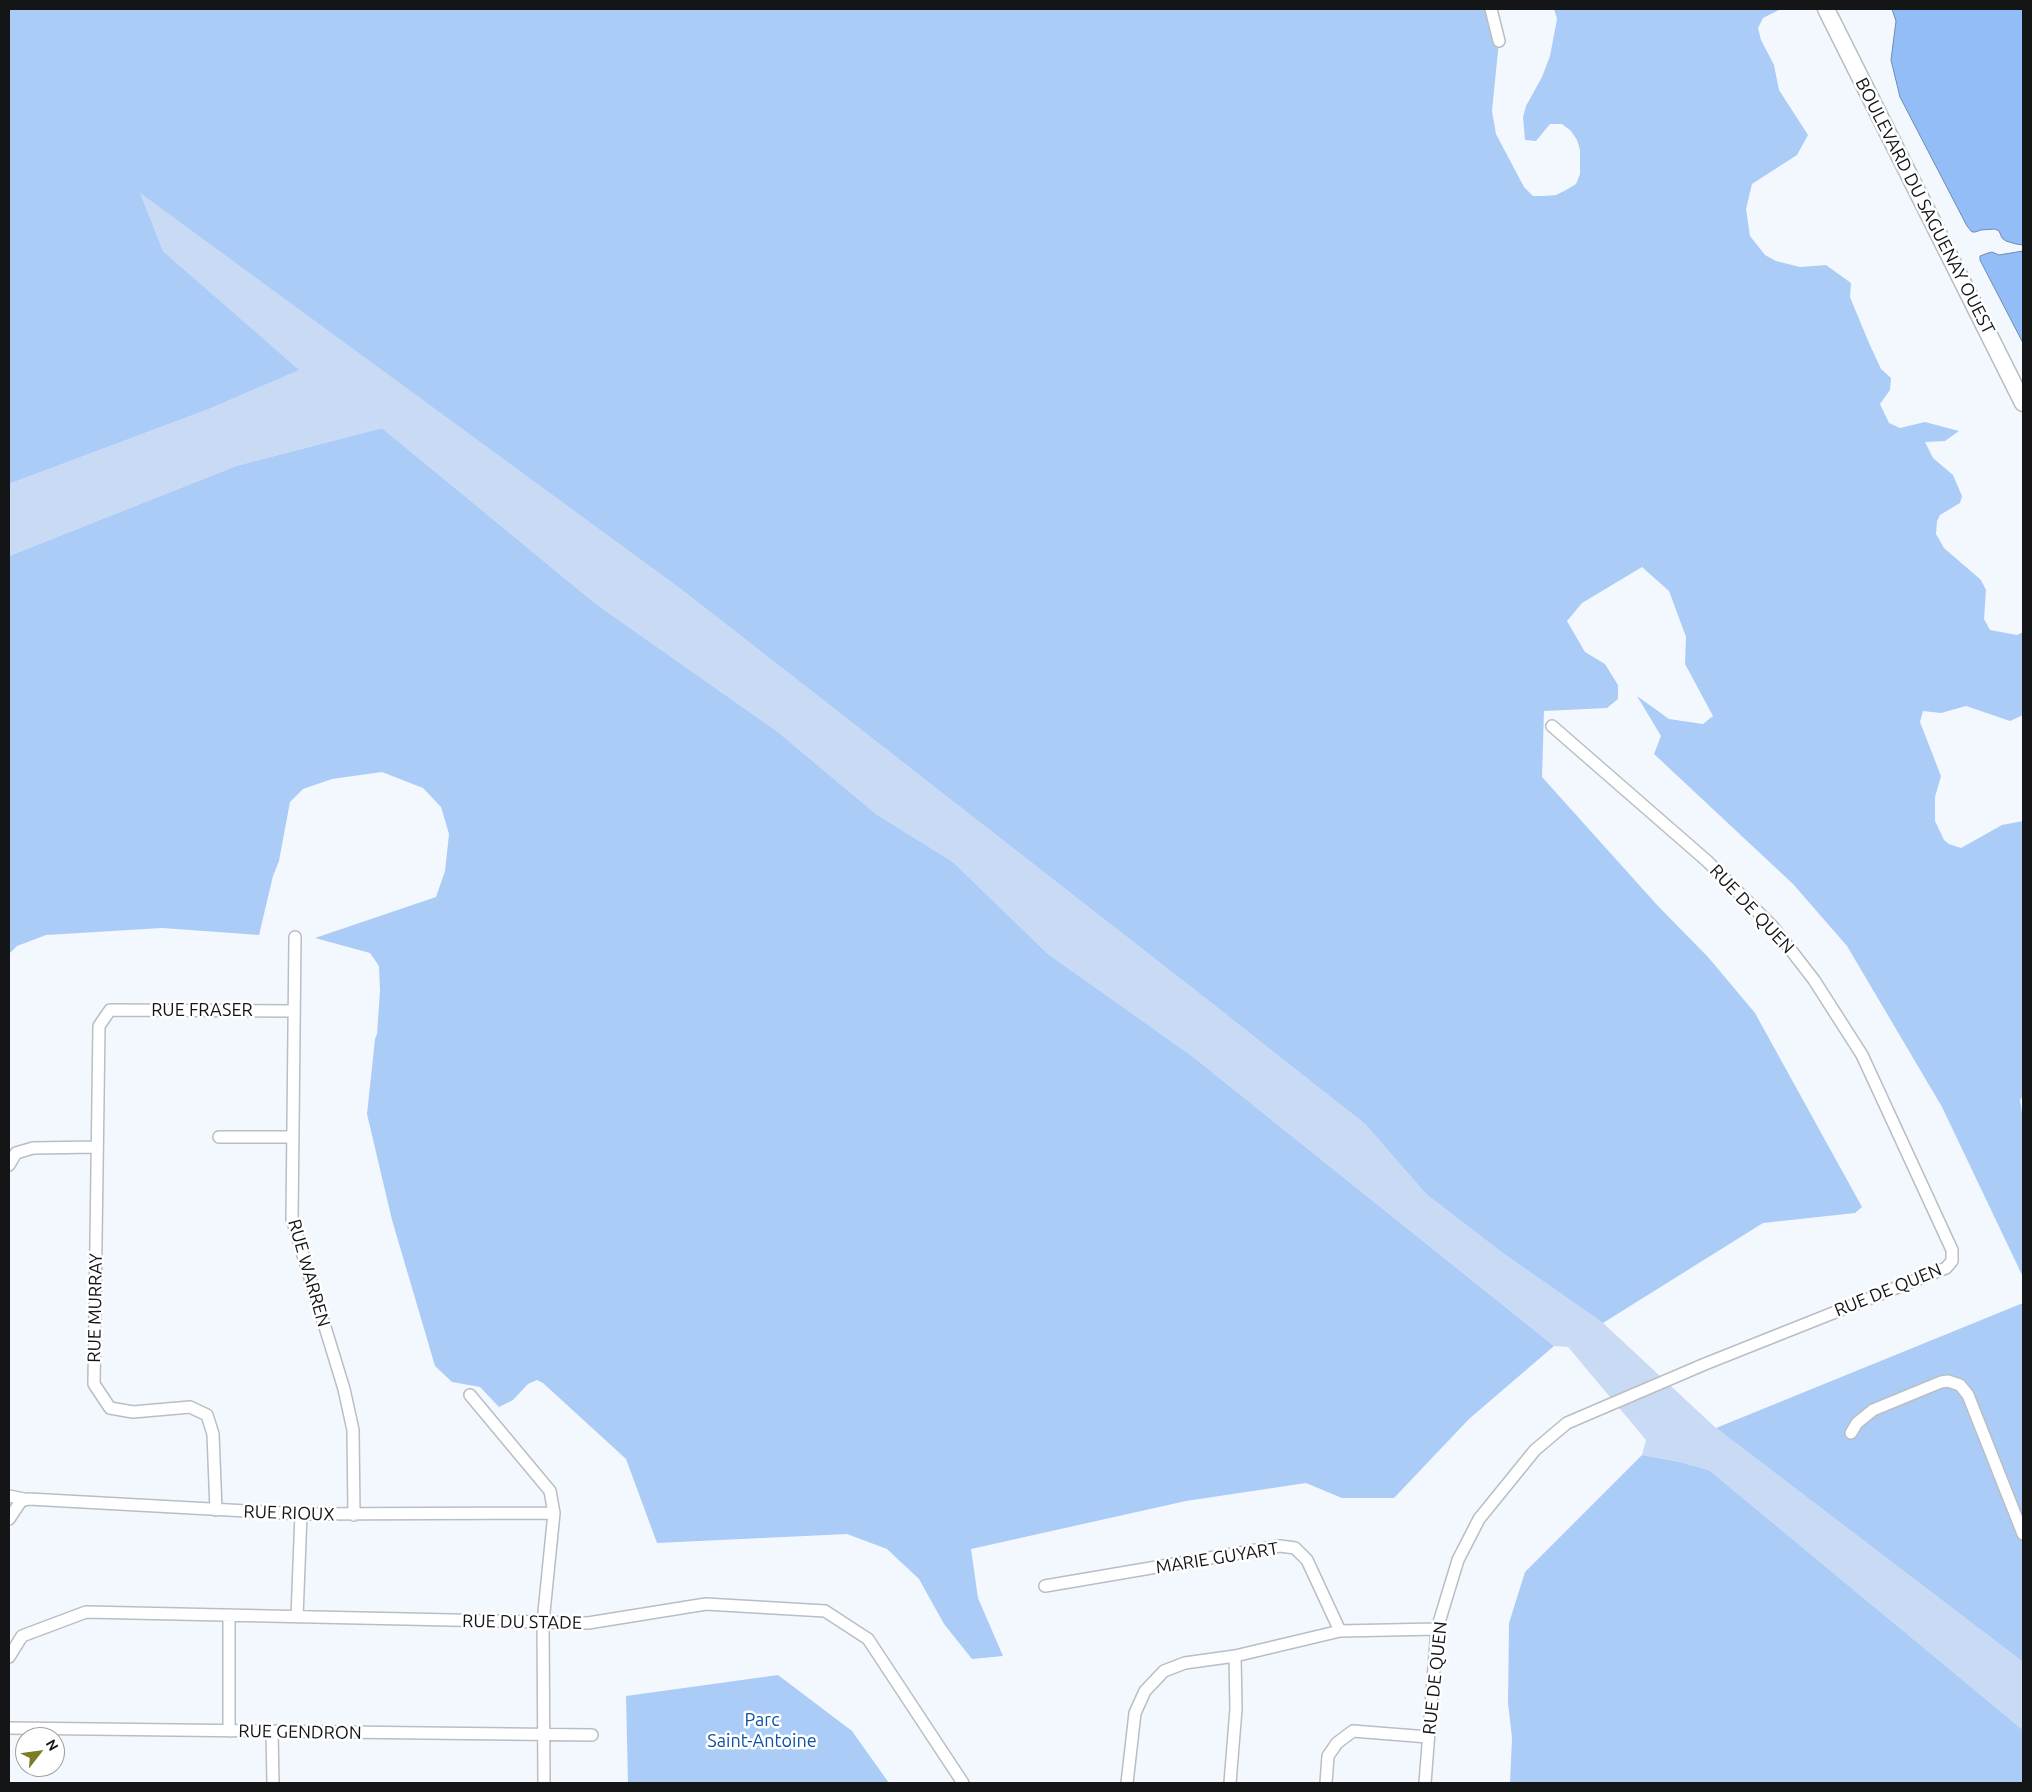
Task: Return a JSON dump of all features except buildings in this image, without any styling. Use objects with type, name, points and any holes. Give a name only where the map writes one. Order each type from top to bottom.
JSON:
[{"type":"main road","name":"BOULEVARD DU SAGUENAY OUEST","points":[[1826,9],[2023,403]]},
{"type":"street","points":[[1491,9],[1499,41]]},
{"type":"street","name":"RUE DE QUEN","points":[[1425,1783],[1437,1629],[1458,1560],[1479,1519],[1534,1450],[1567,1423],[1704,1364],[1946,1268],[1952,1261],[1952,1250],[1862,1054],[1814,980],[1773,927],[1707,861],[1552,726]]},
{"type":"street","name":"RUE WARREN","points":[[295,937],[292,1219],[346,1397],[353,1430],[354,1515]]},
{"type":"street","name":"RUE FRASER","points":[[110,1010],[294,1011]]},
{"type":"street","name":"RUE MURRAY","points":[[110,1010],[99,1026],[94,1384],[110,1408],[133,1412],[190,1407],[207,1415],[213,1434],[216,1510]]},
{"type":"street","points":[[219,1137],[292,1136]]},
{"type":"street","points":[[9,1165],[16,1153],[33,1148],[97,1148]]},
{"type":"street","points":[[1851,1433],[1861,1419],[1873,1410],[1941,1382],[1954,1382],[1960,1385],[1968,1396],[2023,1534]]},
{"type":"street","points":[[470,1395],[550,1491],[554,1513],[543,1622],[544,1783]]},
{"type":"street","name":"RUE RIOUX","points":[[9,1496],[24,1499],[301,1514],[554,1513]]},
{"type":"street","points":[[9,1519],[24,1499]]},
{"type":"street","points":[[297,1617],[301,1514]]},
{"type":"street","name":"MARIE GUYART","points":[[1045,1586],[1280,1546],[1295,1548],[1307,1560],[1340,1631]]},
{"type":"street","name":"RUE DU STADE","points":[[9,1656],[22,1636],[86,1612],[588,1624],[706,1604],[825,1611],[868,1639],[963,1783]]},
{"type":"street","points":[[229,1615],[229,1731]]},
{"type":"street","points":[[1127,1783],[1135,1713],[1145,1691],[1164,1671],[1185,1663],[1235,1656],[1340,1631],[1437,1629]]},
{"type":"street","points":[[1230,1783],[1236,1709],[1235,1656]]},
{"type":"street","name":"RUE GENDRON","points":[[9,1728],[592,1735]]},
{"type":"street","points":[[1326,1783],[1328,1756],[1337,1743],[1353,1731],[1428,1737]]},
{"type":"street","points":[[272,1732],[273,1783]]},
{"type":"shaded area","points":[[1892,9],[2023,9],[2023,245],[2006,241],[2002,238],[1999,231],[1995,229],[1972,232],[1967,226],[1900,97],[1891,60],[1896,21]]},
{"type":"shaded area","points":[[139,192],[682,590],[1365,1124],[1426,1194],[1504,1254],[1603,1323],[1716,1428],[2023,1662],[2023,1730],[1709,1470],[1642,1455],[1646,1440],[1568,1347],[1554,1346],[1192,1056],[1048,954],[953,862],[876,814],[778,732],[596,604],[382,428],[236,466],[9,556],[9,484],[209,409],[298,370],[163,251]]},
{"type":"shaded area","points":[[2023,251],[2023,343],[1980,260],[1980,256],[1992,252],[1999,255]]},
{"type":"green space","points":[[9,9],[1491,9],[1499,41],[1492,111],[1496,134],[1524,187],[1533,196],[1544,196],[1556,195],[1576,184],[1580,174],[1580,150],[1577,140],[1571,131],[1562,124],[1550,124],[1536,141],[1525,140],[1523,117],[1526,106],[1542,77],[1550,56],[1557,19],[1554,9],[1781,9],[1763,18],[1758,28],[1761,40],[1774,65],[1779,90],[1808,135],[1797,155],[1752,184],[1746,209],[1750,236],[1765,255],[1776,261],[1800,267],[1826,265],[1851,283],[1850,297],[1869,343],[1881,369],[1891,378],[1890,390],[1880,404],[1889,423],[1900,428],[1925,422],[1959,431],[1945,441],[1925,442],[1933,458],[1953,475],[1962,496],[1960,503],[1940,515],[1937,521],[1936,534],[1944,548],[1981,580],[1986,590],[1984,619],[1990,630],[2017,635],[2023,632],[2023,715],[2010,721],[1966,706],[1941,713],[1923,711],[1920,722],[1941,776],[1935,797],[1935,821],[1944,840],[1961,848],[2002,825],[2023,821],[2023,1096],[2020,1100],[2023,1119],[2023,1277],[1942,1107],[1847,946],[1793,884],[1654,754],[1661,736],[1637,696],[1669,719],[1703,724],[1713,716],[1685,664],[1686,637],[1669,591],[1642,567],[1582,603],[1567,621],[1585,652],[1605,664],[1618,685],[1618,699],[1607,708],[1544,711],[1542,777],[1658,906],[1708,957],[1755,1013],[1862,1207],[1855,1213],[1763,1223],[1603,1323],[1504,1254],[1426,1194],[1365,1124],[682,590],[140,193],[163,251],[299,370],[209,409],[9,484]]},
{"type":"green space","points":[[382,428],[596,604],[778,732],[876,814],[953,862],[1048,954],[1192,1056],[1554,1346],[1469,1419],[1394,1498],[1342,1498],[1306,1483],[1186,1501],[971,1549],[978,1598],[1003,1656],[972,1659],[944,1624],[919,1579],[887,1549],[847,1534],[657,1543],[626,1459],[543,1383],[537,1380],[528,1384],[513,1400],[499,1407],[480,1387],[452,1382],[435,1366],[392,1220],[367,1114],[377,1034],[380,991],[379,966],[370,953],[315,938],[436,897],[445,871],[449,834],[441,807],[423,788],[382,772],[332,779],[303,789],[290,802],[279,861],[273,876],[259,935],[162,928],[46,935],[17,946],[9,954],[9,556],[236,466]]},
{"type":"green space","points":[[2023,1303],[2023,1662],[1716,1428]]},
{"type":"green space","points":[[1642,1455],[1709,1470],[2023,1730],[2023,1783],[1510,1783],[1512,1738],[1508,1703],[1509,1623],[1525,1572]]},
{"type":"green space","name":"Parc Saint-Antoine","points":[[778,1675],[852,1731],[889,1783],[628,1783],[626,1696]]}]
